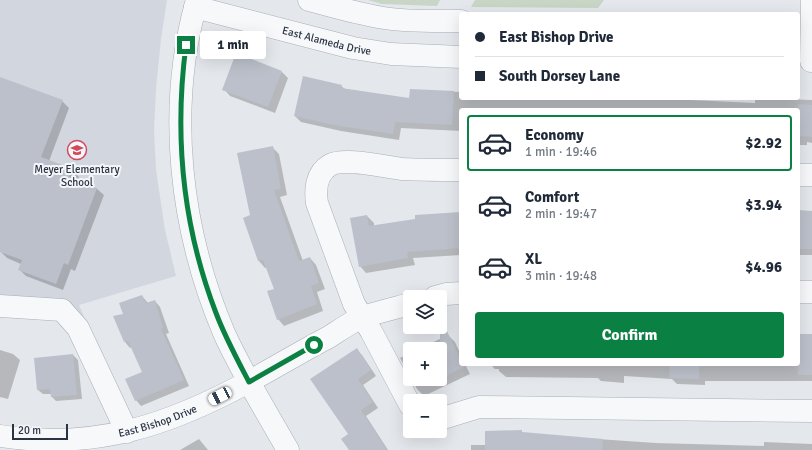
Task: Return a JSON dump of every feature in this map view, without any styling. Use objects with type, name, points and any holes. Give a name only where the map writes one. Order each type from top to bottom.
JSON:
[{"type":"street","points":[[309,0],[357,13],[384,18],[415,21],[459,21]]},
{"type":"street","points":[[807,60],[807,25],[812,2]]},
{"type":"street","points":[[196,3],[186,45],[180,117],[181,145],[188,212],[201,268],[216,313],[234,354],[288,450]]},
{"type":"street","name":"East Alameda Drive","points":[[196,3],[353,48],[391,54],[459,57]]},
{"type":"street","points":[[404,394],[354,304],[317,203],[317,183],[322,172],[330,165],[339,162],[403,169],[459,170]]},
{"type":"street","points":[[800,175],[812,175]]},
{"type":"street","points":[[800,292],[812,292]]},
{"type":"street","points":[[447,294],[459,293]]},
{"type":"street","points":[[0,306],[62,310],[78,328],[127,432]]},
{"type":"street","name":"East Bishop Drive","points":[[0,436],[59,440],[103,436],[147,427],[188,411],[249,382],[363,318],[403,306]]},
{"type":"street","points":[[447,417],[479,407],[812,411]]},
{"type":"shaded area","name":"Meyer Elementary School","points":[[0,0],[167,0],[156,88],[154,130],[156,170],[165,230],[176,276],[79,305],[84,317],[0,314]]},
{"type":"green space","points":[[368,0],[440,0],[437,6],[382,4]]},
{"type":"green space","points":[[475,0],[604,0],[598,8],[471,7]]},
{"type":"building","points":[[236,53],[282,71],[268,107],[222,90]]},
{"type":"building","points":[[303,76],[342,85],[341,88],[409,98],[410,89],[454,91],[452,125],[395,122],[393,134],[334,125],[294,116]]},
{"type":"building","points":[[0,77],[63,100],[41,157],[73,169],[69,177],[97,188],[68,265],[64,263],[56,284],[18,270],[22,260],[0,252]]},
{"type":"building","points":[[798,104],[812,105],[812,137],[800,136],[800,108],[798,108]]},
{"type":"building","points":[[273,146],[281,189],[274,190],[299,261],[310,257],[319,283],[311,286],[317,304],[277,320],[267,291],[274,289],[263,260],[258,261],[243,218],[250,215],[237,153]]},
{"type":"building","points":[[800,210],[812,211],[812,249],[800,249]]},
{"type":"building","points":[[459,212],[459,248],[407,252],[408,258],[359,267],[350,218],[367,215],[369,226],[415,219],[415,215]]},
{"type":"building","points":[[142,295],[146,303],[155,300],[163,328],[161,329],[184,380],[135,401],[125,379],[142,372],[128,341],[124,342],[113,316],[123,314],[119,303]]},
{"type":"building","points":[[447,331],[459,356],[459,366],[464,367],[447,376],[447,342],[440,342],[440,334],[447,334]]},
{"type":"building","points":[[800,334],[812,334],[812,375],[798,375],[798,366],[800,366]]},
{"type":"building","points":[[357,348],[371,370],[358,379],[373,402],[361,410],[387,450],[349,450],[341,439],[348,434],[310,379]]},
{"type":"building","points":[[73,354],[77,395],[51,397],[50,389],[37,390],[34,358]]},
{"type":"building","points":[[670,366],[699,366],[699,379],[669,378]]},
{"type":"building","points":[[522,430],[522,432],[603,439],[602,450],[485,450],[485,431]]},
{"type":"place","name":"Meyer Elementary School","points":[[77,150]]},
{"type":"route","points":[[186,45],[180,117],[185,190],[195,246],[220,323],[249,382],[314,345]]}]
